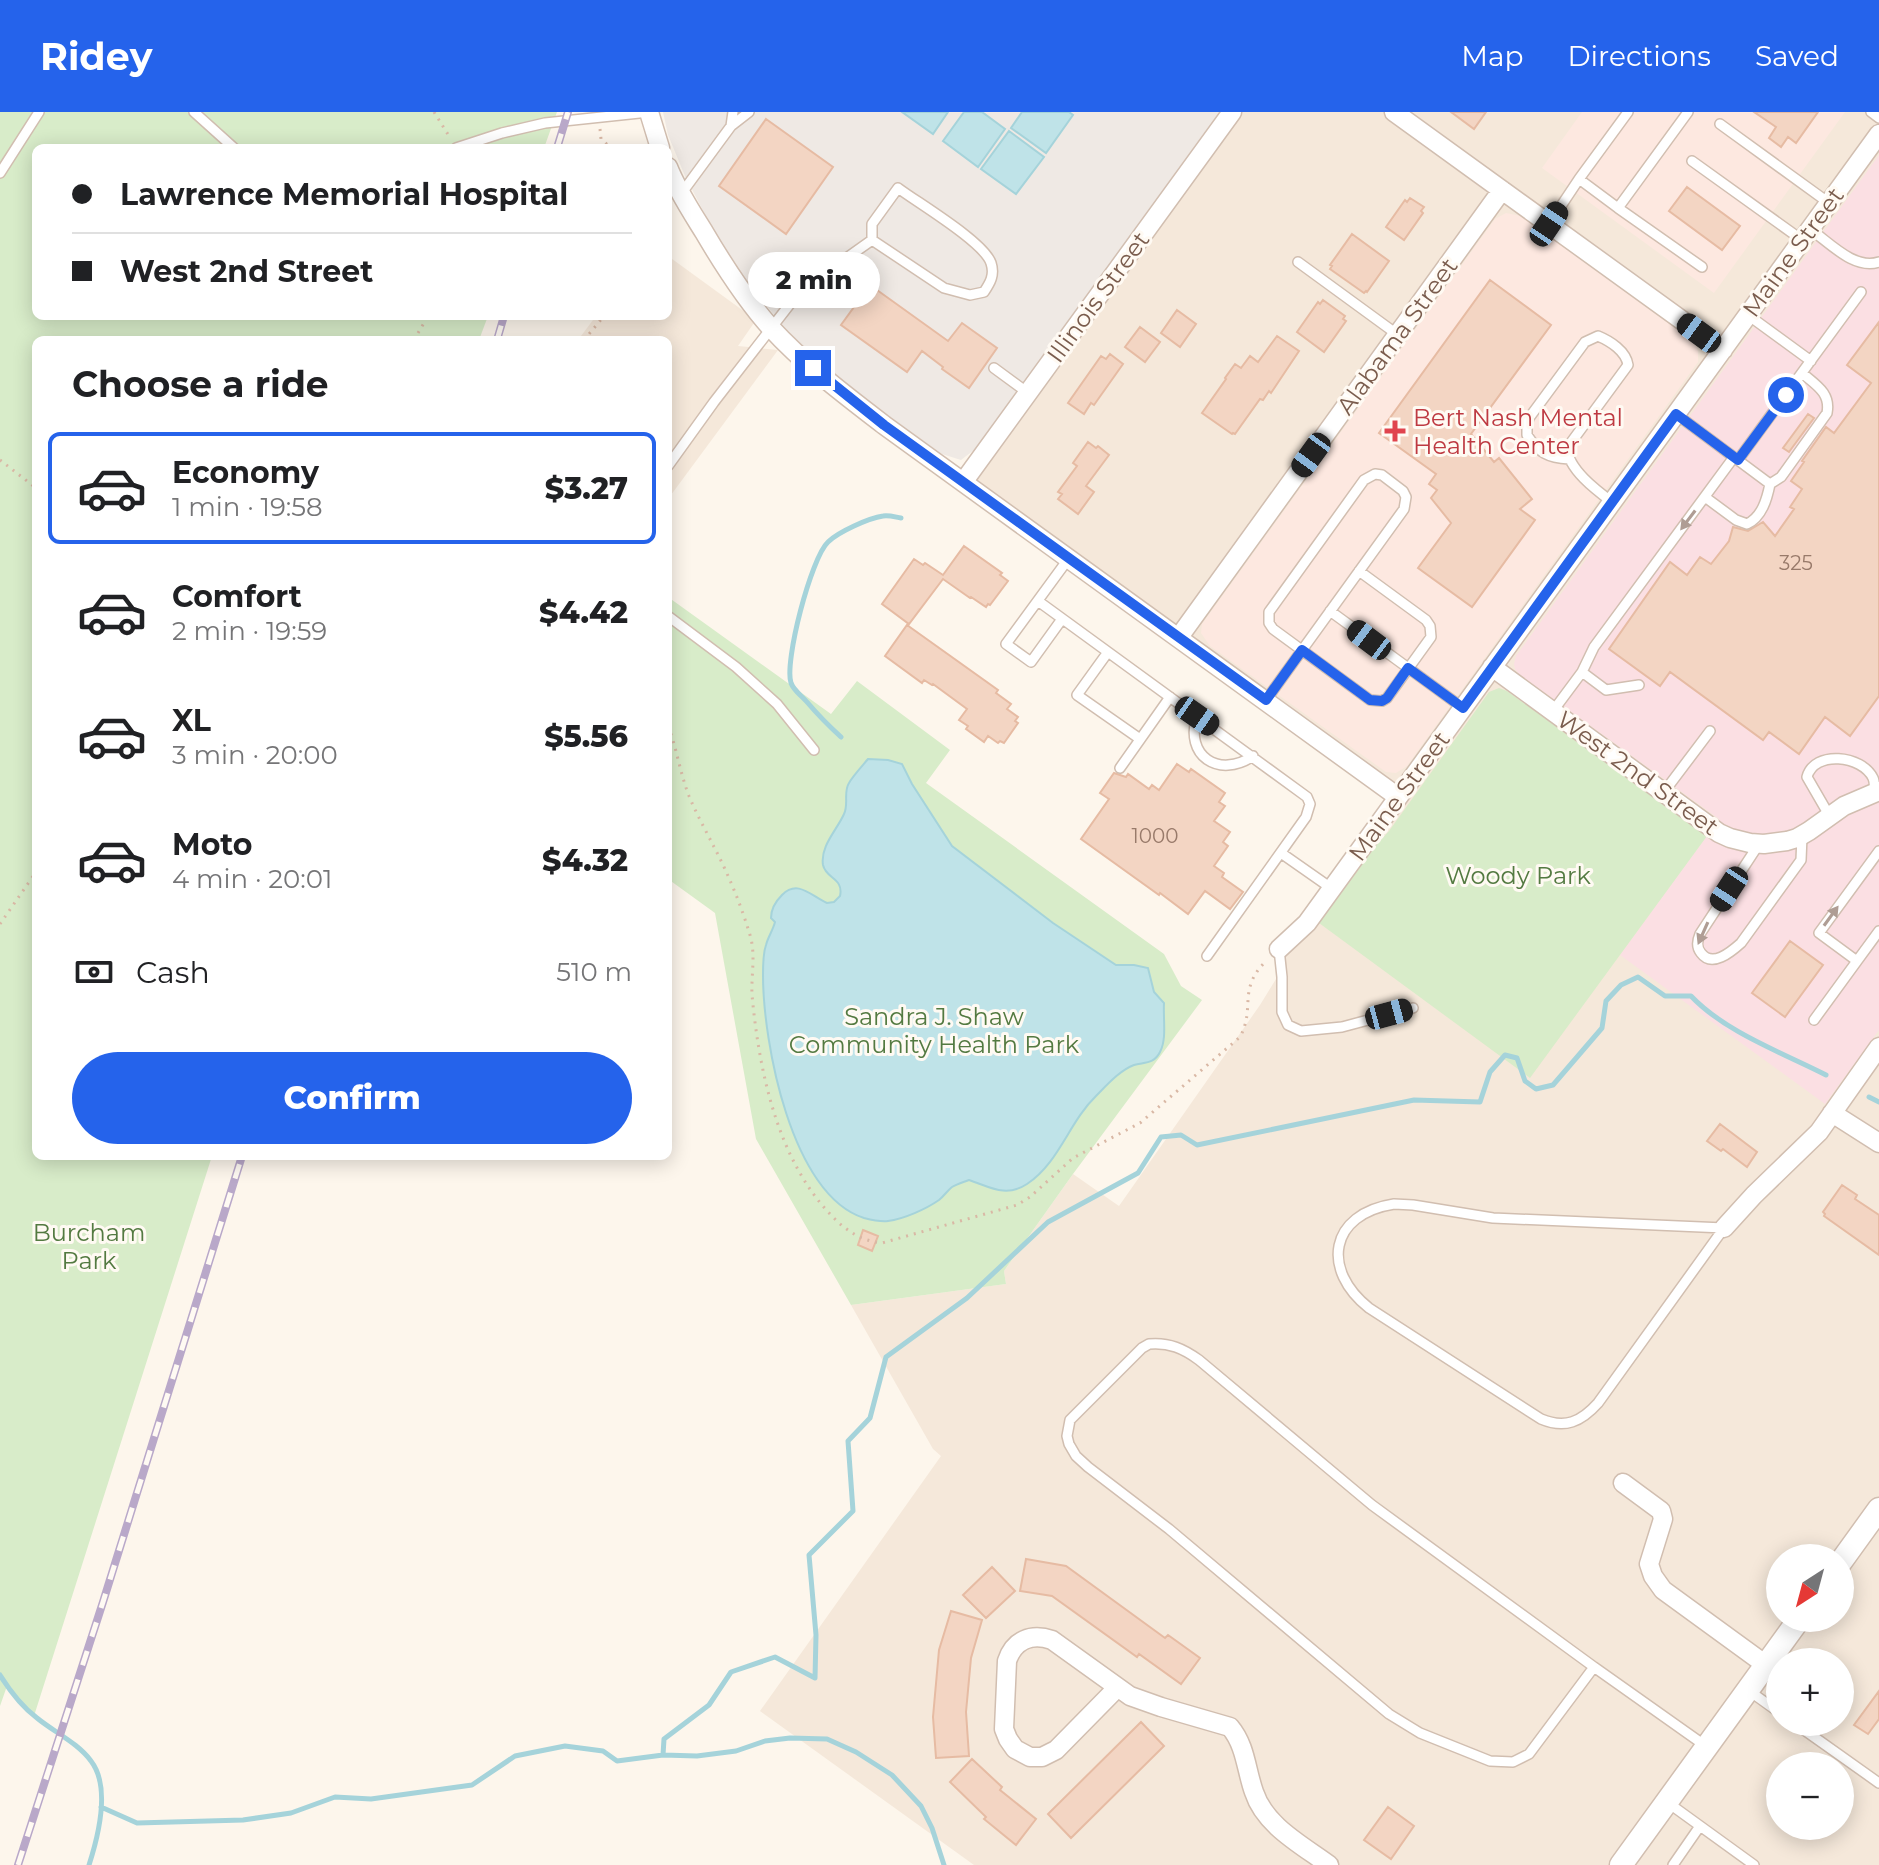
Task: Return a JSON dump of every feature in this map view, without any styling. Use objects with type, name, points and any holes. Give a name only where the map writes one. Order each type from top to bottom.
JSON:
[{"type":"street","points":[[649,112],[659,144]]},
{"type":"street","name":"Illinois Street","points":[[964,481],[1232,112]]},
{"type":"street","points":[[1394,112],[1723,350]]},
{"type":"street","name":"Maine Street","points":[[1279,949],[1307,923],[1879,134]]},
{"type":"street","points":[[672,175],[735,281],[794,352],[884,425],[1398,797]]},
{"type":"street","name":"Alabama Street","points":[[1179,637],[1502,190]]},
{"type":"street","name":"West 2nd Street","points":[[1492,667],[1719,833],[1741,841],[1759,844],[1802,836],[1829,815],[1877,791]]},
{"type":"street","points":[[1724,1228],[1819,1132],[1879,1047]]},
{"type":"street","points":[[1832,1113],[1879,1143]]},
{"type":"street","points":[[1621,1865],[1766,1665],[1663,1590],[1649,1564],[1663,1519],[1661,1511],[1623,1483]]},
{"type":"street","points":[[1854,1544],[1879,1509]]},
{"type":"street","points":[[1117,1688],[1056,1750],[1046,1756],[1025,1756],[1008,1739],[1004,1729],[1007,1661],[1014,1647],[1024,1639],[1040,1637],[1052,1640],[1117,1688],[1145,1702],[1230,1727],[1243,1750],[1254,1793],[1268,1817],[1329,1865]]},
{"type":"lane","points":[[0,173],[39,112]]},
{"type":"lane","points":[[194,112],[230,144]]},
{"type":"lane","points":[[468,144],[545,123],[649,112]]},
{"type":"lane","points":[[731,126],[733,112]]},
{"type":"lane","points":[[681,194],[731,126],[749,112]]},
{"type":"lane","points":[[1549,224],[1628,112]]},
{"type":"lane","points":[[1618,208],[1688,112]]},
{"type":"lane","points":[[1871,112],[1879,118]]},
{"type":"lane","points":[[1720,124],[1829,203]]},
{"type":"lane","points":[[1692,161],[1806,235],[1856,262],[1868,265],[1879,262]]},
{"type":"lane","points":[[1579,179],[1702,267]]},
{"type":"lane","points":[[898,188],[979,246],[991,263],[992,280],[984,292],[970,295],[944,288],[872,240],[872,224],[898,188]]},
{"type":"lane","points":[[672,460],[800,291],[872,240]]},
{"type":"lane","points":[[1298,262],[1398,335]]},
{"type":"lane","points":[[1553,712],[1582,672],[1594,647],[1861,292]]},
{"type":"lane","points":[[1748,315],[1811,361]]},
{"type":"lane","points":[[1569,459],[1545,455],[1527,435],[1527,424],[1585,342],[1598,336],[1623,353],[1628,365],[1567,448],[1569,459],[1589,484],[1612,502]]},
{"type":"lane","points":[[994,368],[1028,393]]},
{"type":"lane","points":[[1705,497],[1736,520],[1747,524],[1754,520],[1761,511],[1770,484],[1781,477],[1827,413],[1827,395],[1802,373]]},
{"type":"lane","points":[[1676,414],[1770,484]]},
{"type":"lane","points":[[1266,700],[1302,650],[1330,611],[1359,571],[1407,503],[1403,491],[1382,475],[1375,474],[1364,480],[1269,612],[1269,623],[1273,629],[1302,650],[1370,700],[1382,701],[1431,637],[1430,626],[1359,571]]},
{"type":"lane","points":[[1062,619],[1031,662],[1006,644],[1069,558]]},
{"type":"lane","points":[[1038,601],[1307,797],[1310,804],[1306,817],[1207,956]]},
{"type":"lane","points":[[1330,611],[1463,708]]},
{"type":"lane","points":[[672,619],[767,694],[814,750]]},
{"type":"lane","points":[[1108,652],[1077,695],[1140,739]]},
{"type":"lane","points":[[1582,672],[1606,690],[1639,685]]},
{"type":"lane","points":[[1120,768],[1170,697]]},
{"type":"lane","points":[[1197,716],[1194,742],[1210,760],[1226,766],[1253,756]]},
{"type":"lane","points":[[1664,792],[1710,731]]},
{"type":"lane","points":[[1829,815],[1807,777],[1809,769],[1817,763],[1839,759],[1853,761],[1873,778],[1877,791]]},
{"type":"lane","points":[[1759,844],[1700,934],[1697,942],[1699,951],[1705,957],[1715,960],[1741,943],[1801,860],[1802,836]]},
{"type":"lane","points":[[1857,961],[1819,933],[1879,851]]},
{"type":"lane","points":[[1281,853],[1331,888]]},
{"type":"lane","points":[[1814,1020],[1879,931]]},
{"type":"lane","points":[[1279,949],[1282,1012],[1288,1025],[1301,1031],[1342,1027],[1413,1008]]},
{"type":"lane","points":[[1394,1204],[1493,1218],[1724,1228],[1598,1403],[1581,1419],[1565,1424],[1541,1419],[1369,1308],[1348,1288],[1338,1256],[1347,1228],[1374,1209],[1394,1204]]},
{"type":"lane","points":[[1594,1667],[1536,1745],[1521,1759],[1490,1761],[1420,1733],[1389,1714],[1169,1529],[1088,1467],[1069,1444],[1070,1420],[1142,1348],[1158,1343],[1183,1350],[1199,1360],[1379,1511],[1707,1747]]},
{"type":"lane","points":[[1748,1690],[1766,1703]]},
{"type":"lane","points":[[1813,1736],[1879,1783]]},
{"type":"lane","points":[[1667,1802],[1754,1865]]},
{"type":"lane","points":[[1673,1865],[1700,1826]]},
{"type":"path","points":[[434,112],[454,144]]},
{"type":"path","points":[[602,118],[601,139],[607,144]]},
{"type":"path","points":[[587,336],[601,320]]},
{"type":"path","points":[[0,460],[32,485]]},
{"type":"path","points":[[672,737],[688,794],[723,865],[751,936],[755,1022],[770,1099],[782,1137],[819,1203],[835,1220],[860,1238],[882,1243],[897,1240],[1017,1205],[1073,1158],[1140,1123],[1240,1037],[1246,1023],[1251,980],[1279,949]]},
{"type":"path","points":[[0,924],[32,878]]},
{"type":"shaded area","points":[[663,112],[1221,112],[981,442],[961,460],[942,454],[878,409],[810,355],[780,322],[733,263],[685,176],[668,135]]},
{"type":"shaded area","points":[[1232,112],[1879,112],[1879,1865],[974,1865],[760,1711],[941,1456],[933,1449],[851,1305],[1006,1284],[1004,1271],[1073,1174],[1119,1206],[1260,1005],[1284,966],[1279,949],[1398,797],[964,481]]},
{"type":"shaded area","points":[[1582,112],[1845,112],[1714,293],[1542,168]]},
{"type":"shaded area","points":[[1879,155],[1879,1030],[1825,1104],[1620,955],[1719,819],[1519,674],[1514,664],[1516,656]]},
{"type":"shaded area","points":[[1506,213],[1521,216],[1690,339],[1698,351],[1698,362],[1407,766],[1396,773],[1386,772],[1210,646],[1201,633],[1202,624],[1495,219]]},
{"type":"shaded area","points":[[672,259],[756,320],[738,346],[778,350],[672,494],[672,336],[581,336],[593,320],[672,320]]},
{"type":"green space","name":"Burcham Park","points":[[0,112],[557,112],[545,144],[32,144],[32,320],[486,320],[480,336],[32,336],[32,1160],[211,1160],[34,1716],[7,1686],[0,1706]]},
{"type":"green space","name":"Sandra J. Shaw Community Health Park","points":[[672,600],[831,714],[857,681],[950,750],[926,783],[1164,954],[1181,986],[1202,1000],[1004,1271],[1006,1284],[851,1305],[756,1139],[715,913],[672,882]]},
{"type":"green space","name":"Woody Park","points":[[1499,688],[1707,836],[1530,1078],[1319,923],[1489,692]]},
{"type":"water","points":[[902,112],[948,112],[933,134]]},
{"type":"water","points":[[964,112],[982,112],[1005,129],[978,167],[943,141]]},
{"type":"water","points":[[1022,112],[1069,112],[1073,115],[1046,153],[1011,128]]},
{"type":"water","points":[[1009,131],[1044,157],[1016,194],[981,169]]},
{"type":"water","points":[[868,759],[902,764],[952,846],[1053,923],[1116,965],[1148,968],[1154,992],[1164,1003],[1163,1041],[1158,1056],[1118,1074],[1087,1106],[1056,1154],[1027,1184],[1005,1191],[969,1180],[952,1187],[939,1200],[921,1210],[885,1221],[864,1218],[839,1204],[817,1180],[800,1149],[786,1113],[764,1004],[763,960],[775,922],[771,918],[775,903],[788,890],[794,889],[804,890],[827,903],[834,902],[840,896],[837,882],[823,865],[824,851],[845,810],[847,787]]},
{"type":"building","points":[[1451,112],[1486,112],[1474,129]]},
{"type":"building","points":[[1754,112],[1818,112],[1796,143],[1788,137],[1781,147],[1769,138],[1776,127]]},
{"type":"building","points":[[766,119],[833,167],[786,234],[719,186]]},
{"type":"building","points":[[1687,187],[1740,226],[1722,250],[1669,211]]},
{"type":"building","points":[[1410,198],[1424,207],[1404,240],[1386,227],[1405,200],[1407,202]]},
{"type":"building","points":[[1352,234],[1389,261],[1364,293],[1330,269]]},
{"type":"building","points":[[1490,280],[1551,325],[1471,434],[1494,462],[1499,458],[1532,499],[1520,509],[1535,520],[1472,607],[1418,568],[1451,523],[1431,498],[1437,490],[1429,484],[1436,474],[1379,433]]},
{"type":"building","points":[[870,285],[948,341],[962,323],[997,348],[969,388],[922,351],[907,372],[841,325]]},
{"type":"building","points":[[1323,300],[1345,316],[1343,319],[1346,321],[1324,352],[1297,332],[1318,302],[1320,304]]},
{"type":"building","points":[[1177,310],[1196,324],[1180,347],[1161,333]]},
{"type":"building","points":[[1879,322],[1879,696],[1850,736],[1825,717],[1799,754],[1769,732],[1763,740],[1670,672],[1660,686],[1609,649],[1670,562],[1687,575],[1700,557],[1711,564],[1729,541],[1733,527],[1748,531],[1763,522],[1775,536],[1794,509],[1790,507],[1802,489],[1791,481],[1802,461],[1826,427],[1834,433],[1871,383],[1847,365]]},
{"type":"building","points":[[1140,327],[1160,342],[1145,362],[1125,347]]},
{"type":"building","points":[[1277,336],[1299,351],[1271,393],[1269,391],[1263,400],[1260,399],[1232,434],[1202,413],[1235,364],[1241,368],[1250,356],[1258,362]]},
{"type":"building","points":[[1110,354],[1123,364],[1084,414],[1068,403],[1101,356],[1106,359]]},
{"type":"building","points":[[1808,414],[1814,418],[1789,452],[1783,448]]},
{"type":"building","points":[[1088,442],[1109,455],[1086,486],[1094,492],[1078,514],[1058,499],[1062,494],[1058,492],[1077,466],[1073,463]]},
{"type":"building","points":[[964,546],[1002,573],[1000,575],[1008,581],[990,605],[986,607],[943,579],[909,624],[882,604],[914,559],[943,575]]},
{"type":"building","points":[[907,625],[998,690],[996,693],[1011,704],[1007,709],[1018,717],[1015,721],[1018,723],[1004,743],[998,743],[988,736],[984,742],[966,729],[968,726],[959,720],[967,709],[933,684],[924,680],[922,683],[885,656]]},
{"type":"building","points":[[1177,764],[1189,772],[1191,769],[1225,793],[1219,802],[1225,806],[1214,821],[1230,832],[1223,842],[1228,846],[1214,866],[1224,873],[1222,877],[1243,892],[1230,909],[1205,891],[1188,914],[1081,839],[1109,799],[1100,793],[1114,773],[1126,777],[1128,774],[1149,789],[1152,785],[1159,790]]},
{"type":"building","points":[[1790,941],[1823,965],[1785,1017],[1752,993]]},
{"type":"building","points":[[1720,1124],[1757,1152],[1747,1167],[1707,1141]]},
{"type":"building","points":[[1842,1185],[1857,1195],[1855,1199],[1879,1215],[1879,1255],[1824,1216],[1823,1212]]},
{"type":"building","points":[[863,1230],[878,1236],[872,1251],[858,1245]]},
{"type":"building","points":[[1026,1559],[1066,1566],[1165,1638],[1168,1635],[1200,1658],[1181,1684],[1139,1654],[1137,1657],[1052,1596],[1020,1591]]},
{"type":"building","points":[[992,1567],[1015,1591],[986,1618],[963,1595]]},
{"type":"building","points":[[951,1611],[982,1620],[971,1658],[966,1712],[969,1756],[936,1758],[933,1717],[939,1650]]},
{"type":"building","points":[[1879,1691],[1879,1719],[1868,1734],[1854,1725]]},
{"type":"building","points":[[1141,1722],[1164,1746],[1071,1838],[1048,1814]]},
{"type":"building","points":[[972,1759],[1002,1787],[1000,1790],[1036,1819],[1016,1845],[984,1819],[986,1817],[950,1782]]},
{"type":"building","points":[[1388,1807],[1414,1826],[1391,1859],[1364,1840]]},
{"type":"waterway","points":[[841,737],[791,683],[791,654],[800,611],[814,568],[828,542],[870,520],[885,516],[901,518]]},
{"type":"waterway","points":[[663,1755],[664,1739],[709,1705],[731,1672],[775,1657],[815,1678],[816,1635],[809,1555],[853,1511],[848,1441],[870,1418],[886,1357],[967,1298],[1048,1222],[1138,1173],[1161,1137],[1181,1135],[1197,1145],[1414,1100],[1480,1102],[1490,1072],[1505,1055],[1517,1058],[1525,1081],[1536,1089],[1553,1085],[1602,1028],[1606,1001],[1621,985],[1638,977],[1665,996],[1691,996],[1737,1031],[1826,1075]]},
{"type":"waterway","points":[[1869,1097],[1879,1102]]},
{"type":"waterway","points":[[0,1675],[26,1708],[79,1749],[97,1772],[101,1812],[89,1865]]},
{"type":"waterway","points":[[101,1807],[137,1823],[243,1820],[291,1813],[335,1797],[371,1799],[472,1785],[515,1756],[565,1746],[603,1751],[617,1761],[736,1751],[765,1741],[790,1738],[827,1739],[856,1752],[892,1775],[921,1806],[944,1865]]},
{"type":"railway","points":[[558,144],[568,112]]},
{"type":"railway","points":[[498,336],[503,320]]},
{"type":"railway","points":[[18,1865],[241,1160]]},
{"type":"place","name":"Bert Nash Mental Health Center","points":[[1395,431]]},
{"type":"route","points":[[813,368],[884,425],[1266,700],[1302,650],[1375,702],[1387,698],[1408,668],[1463,708],[1676,414],[1738,460],[1786,395]]}]
